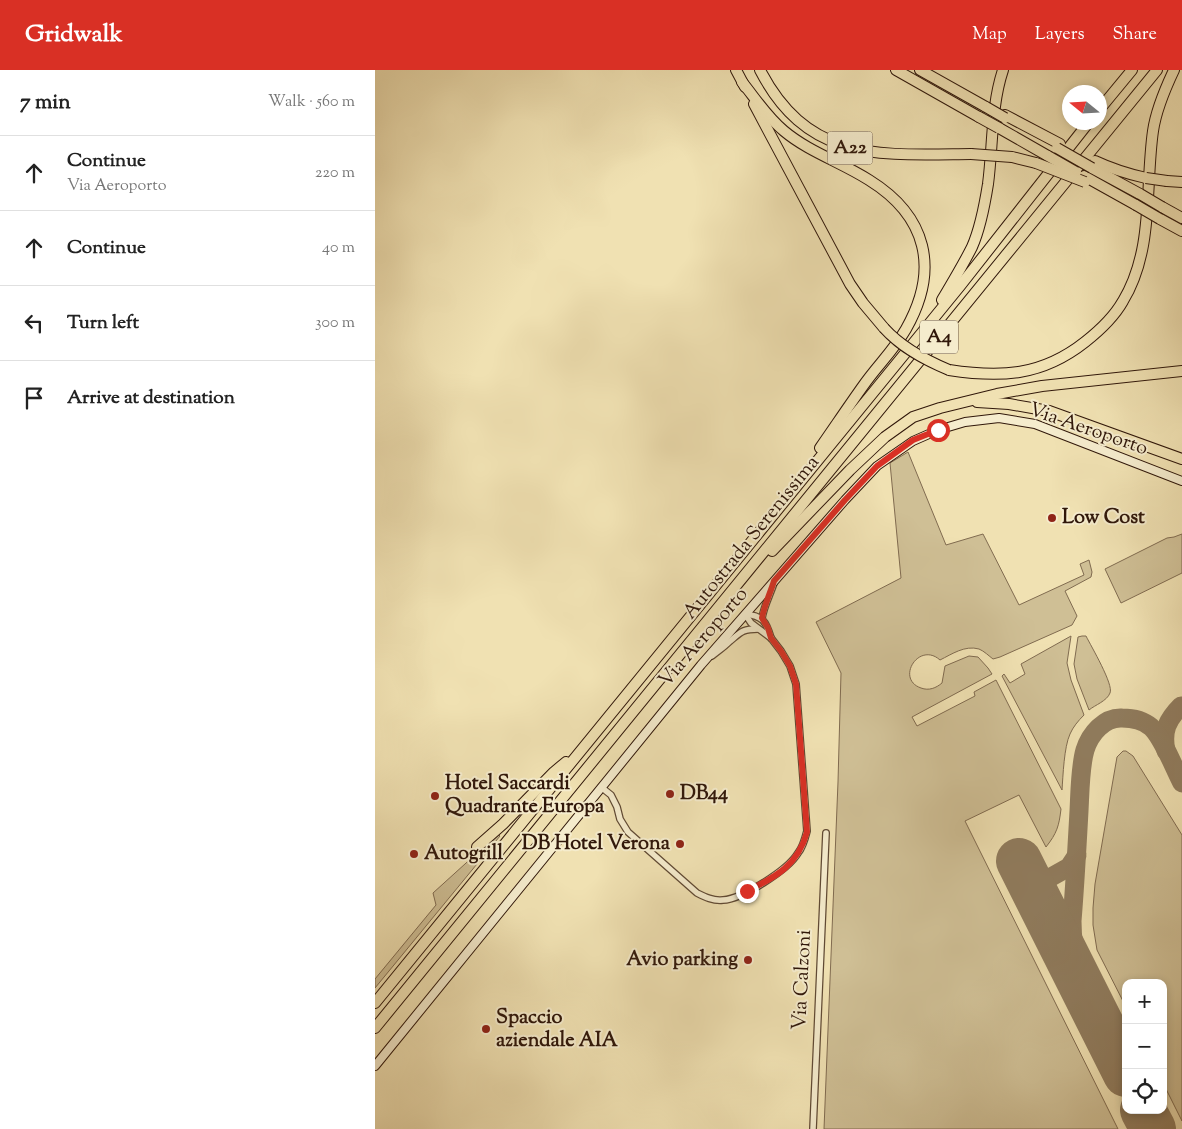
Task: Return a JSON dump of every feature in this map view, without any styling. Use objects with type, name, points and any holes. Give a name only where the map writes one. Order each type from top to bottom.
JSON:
[{"type":"highway","points":[[736,70],[850,284],[863,303],[893,338],[907,349],[949,370],[977,374],[1008,374],[1035,369],[1058,360],[1073,352],[1093,336],[1110,319],[1123,301],[1133,279],[1141,253],[1146,222],[1154,129],[1166,86],[1174,70]]},
{"type":"highway","name":"A22","points":[[760,70],[772,90],[794,116],[810,130],[836,144],[876,152],[1012,157],[1037,162],[1084,179]]},
{"type":"highway","points":[[896,70],[1049,156],[1084,179],[1182,231]]},
{"type":"highway","points":[[920,70],[1094,165],[1182,218]]},
{"type":"highway","points":[[919,336],[956,276],[973,245],[979,227],[988,185],[996,96],[1003,70]]},
{"type":"highway","points":[[1107,100],[1132,70]]},
{"type":"highway","name":"Autostrada Serenissima","points":[[375,1028],[1157,70]]},
{"type":"highway","points":[[742,82],[771,119],[784,131],[802,144],[867,179],[901,205],[918,234],[925,270],[921,292],[906,329],[863,386],[763,528]]},
{"type":"highway","name":"Autostrada Serenissima","points":[[375,1003],[919,336],[1083,130]]},
{"type":"highway","points":[[1094,165],[1146,178],[1182,182]]},
{"type":"highway","points":[[963,401],[1042,386],[1182,371]]},
{"type":"highway","points":[[963,401],[1009,404],[1049,411],[1182,459]]},
{"type":"highway","name":"A4","points":[[721,603],[850,470],[885,437],[913,417],[963,401]]},
{"type":"highway","points":[[477,847],[503,824],[554,772],[583,749]]},
{"type":"street","name":"Via Aeroporto","points":[[375,1066],[701,665],[877,466],[913,440],[938,430],[965,422],[999,418],[1035,424],[1182,481]]},
{"type":"street","points":[[762,618],[763,608],[770,596],[774,581]]},
{"type":"street","points":[[745,614],[762,618],[771,638]]},
{"type":"street","points":[[601,788],[611,795],[627,832],[705,898],[724,900],[758,886],[783,870],[799,853],[807,832],[796,684],[790,666],[781,651],[771,638],[758,629],[745,614]]},
{"type":"street","points":[[701,665],[729,643],[738,633],[748,629],[758,629]]},
{"type":"street","name":"Via Calzoni","points":[[813,1129],[826,833]]},
{"type":"shaded area","points":[[908,452],[946,545],[983,534],[1019,605],[1084,575],[1080,564],[1089,560],[1092,572],[1091,577],[1065,591],[1077,616],[1072,625],[993,659],[981,650],[974,648],[959,651],[940,660],[932,655],[918,658],[910,670],[910,677],[913,683],[924,689],[932,688],[942,683],[945,666],[969,656],[978,657],[992,674],[912,717],[917,726],[975,696],[974,692],[996,680],[1061,809],[1057,829],[1046,847],[1019,795],[965,821],[1118,1129],[824,1129],[841,673],[816,622],[901,578],[890,463]]},
{"type":"shaded area","points":[[1182,534],[1182,573],[1121,603],[1105,569],[1167,538]]},
{"type":"shaded area","points":[[1071,636],[1067,663],[1084,715],[1071,731],[1066,746],[1062,790],[1002,676],[1004,674],[1010,683],[1025,674],[1021,664]]},
{"type":"shaded area","points":[[1086,636],[1097,656],[1109,682],[1110,689],[1110,693],[1101,703],[1089,710],[1077,679],[1074,664],[1078,637]]},
{"type":"shaded area","points":[[1123,751],[1133,756],[1182,835],[1182,1121],[1167,1091],[1167,979],[1122,979],[1122,999],[1097,950],[1093,925],[1095,884],[1117,757]]},
{"type":"shaded area","points":[[498,834],[500,836],[375,988],[375,979],[436,905],[433,893]]},
{"type":"taxiway","points":[[1166,751],[1165,732],[1172,716],[1181,706]]},
{"type":"taxiway","points":[[1079,980],[1072,921],[1081,772],[1083,757],[1090,738],[1104,723],[1115,718],[1130,718],[1144,723],[1151,727],[1160,738],[1182,783]]},
{"type":"taxiway","points":[[1040,903],[1040,887],[1044,881],[1069,867],[1077,855]]},
{"type":"runway","points":[[1019,861],[1123,1069]]},
{"type":"runway","points":[[1145,1114],[1153,1129]]},
{"type":"place","name":"Low Cost","points":[[1052,518]]},
{"type":"place","name":"DB44","points":[[670,794]]},
{"type":"place","name":"Hotel Saccardi Quadrante Europa","points":[[435,796]]},
{"type":"place","name":"DB Hotel Verona","points":[[680,844]]},
{"type":"place","name":"Autogrill","points":[[414,854]]},
{"type":"place","name":"Avio parking","points":[[748,960]]},
{"type":"place","name":"Spaccio aziendale AIA","points":[[486,1029]]},
{"type":"route","points":[[747,891],[783,870],[799,853],[807,832],[796,684],[790,666],[771,638],[762,618],[763,608],[770,596],[774,581],[877,466],[913,440],[938,430]]}]
